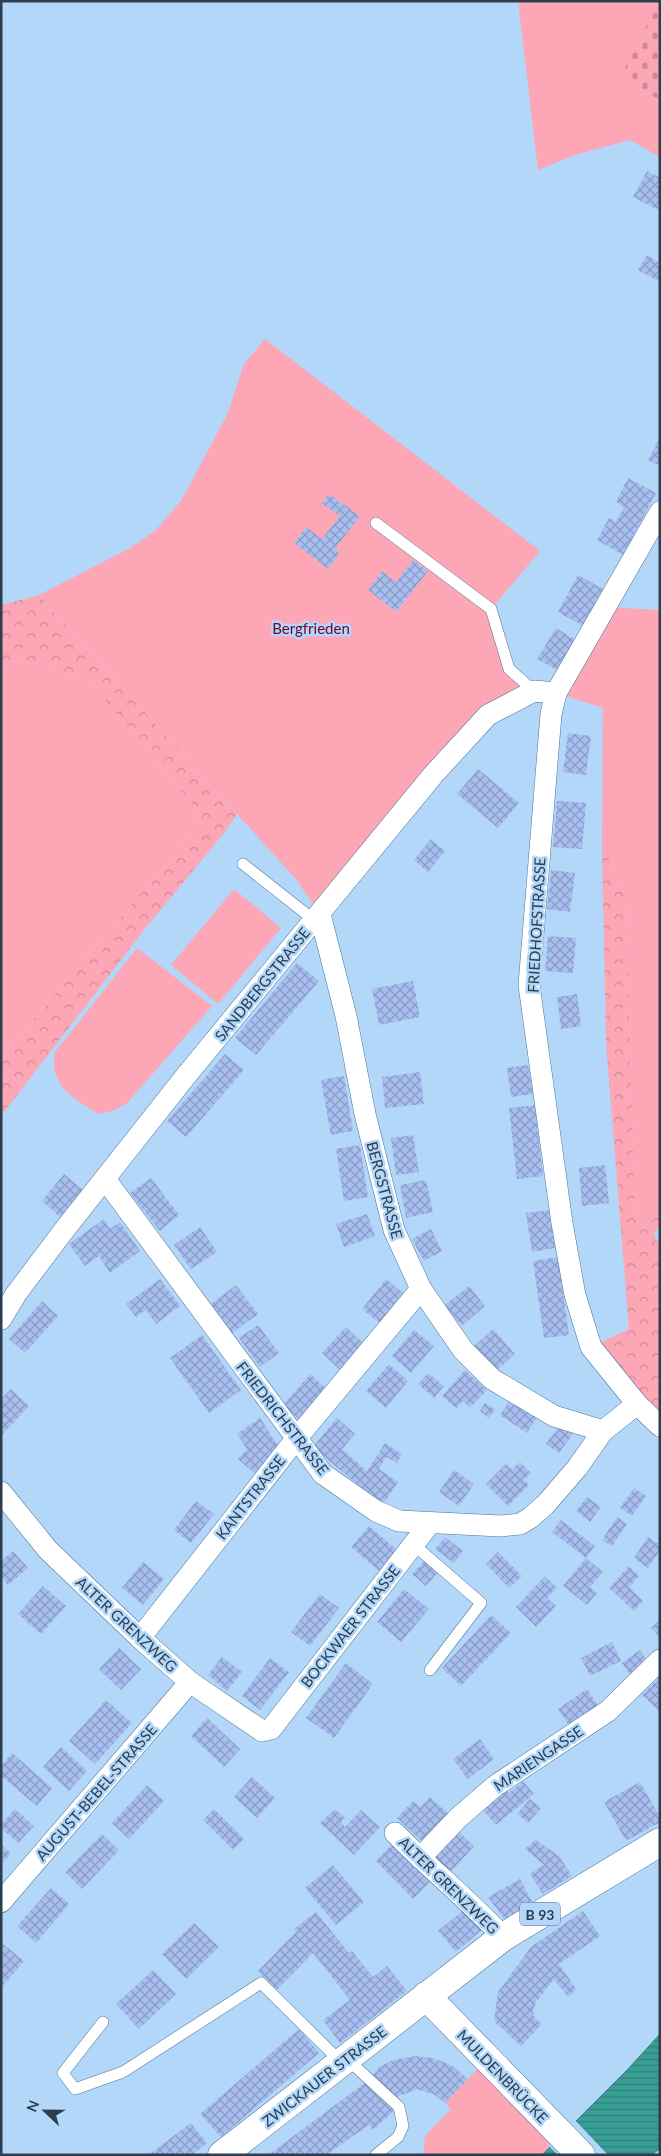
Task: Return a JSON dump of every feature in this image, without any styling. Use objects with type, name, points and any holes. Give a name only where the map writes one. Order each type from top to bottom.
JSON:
[{"type":"main road","name":"B 93","points":[[426,1996],[503,1938],[660,1842]]},
{"type":"main road","name":"MULDENBRÜCKE","points":[[426,1996],[581,2155]]},
{"type":"main road","name":"ZWICKAUER STRASSE","points":[[222,2155],[426,1996]]},
{"type":"street","name":"FRIEDHOFSTRASSE","points":[[660,512],[556,693],[551,714],[530,985],[562,1223],[576,1295],[591,1347],[637,1404],[660,1426]]},
{"type":"street","points":[[534,691],[556,693]]},
{"type":"street","name":"SANDBERGSTRASSE","points":[[1,1319],[16,1294],[185,1077],[433,775],[488,715],[534,691]]},
{"type":"street","name":"BERGSTRASSE","points":[[317,917],[346,1016],[365,1114],[394,1230],[421,1289],[463,1350],[492,1379],[554,1416],[602,1431]]},
{"type":"street","name":"FRIEDRICHSTRASSE","points":[[105,1179],[323,1474],[376,1511],[399,1521],[502,1526],[520,1524],[545,1504],[571,1476],[602,1431],[637,1404]]},
{"type":"street","name":"KANTSTRASSE","points":[[140,1638],[296,1439],[421,1289]]},
{"type":"street","name":"ALTER GRENZWEG","points":[[1,1492],[48,1550],[140,1638],[190,1682],[262,1731],[271,1729]]},
{"type":"street","name":"BOCKWAER STRASSE","points":[[271,1729],[430,1524]]},
{"type":"street","name":"MARIENGASSE","points":[[420,1858],[458,1818],[495,1786],[608,1711],[660,1660]]},
{"type":"street","name":"AUGUST-BEBEL-STRASSE","points":[[1,1902],[190,1682]]},
{"type":"street","name":"ALTER GRENZWEG","points":[[395,1833],[474,1906],[503,1938]]},
{"type":"lane","points":[[376,524],[490,609],[508,669],[534,691]]},
{"type":"lane","points":[[243,864],[317,917]]},
{"type":"lane","points":[[413,1544],[482,1603],[430,1670]]},
{"type":"lane","points":[[103,2022],[63,2074],[75,2090],[123,2072],[261,1983],[343,2060],[400,2107],[403,2126],[398,2137],[376,2155]]},
{"type":"green space","points":[[518,1],[659,1],[621,78],[660,100],[660,157],[630,140],[575,155],[538,170]]},
{"type":"green space","points":[[660,1],[660,100],[620,78]]},
{"type":"green space","name":"Bergfrieden","points":[[265,339],[540,551],[491,609],[509,669],[534,691],[488,715],[320,914],[295,878],[39,595],[130,548],[155,531],[181,501],[228,413],[244,364]]},
{"type":"green space","points":[[39,595],[237,814],[224,833],[144,930],[1,1116],[1,1057],[199,826],[200,813],[88,680],[28,662],[1,661],[1,605]]},
{"type":"green space","points":[[606,607],[660,610],[660,1214],[644,1228],[635,1220],[626,897],[602,845],[603,708],[556,693]]},
{"type":"green space","points":[[1,661],[28,662],[88,680],[200,813],[199,826],[1,1057]]},
{"type":"green space","points":[[602,845],[626,897],[635,1220],[644,1228],[660,1214],[660,1225],[654,1234],[660,1248],[660,1426],[591,1347],[629,1329],[606,1043]]},
{"type":"green space","points":[[234,889],[281,928],[218,1004],[171,965]]},
{"type":"green space","points":[[137,948],[212,1006],[127,1103],[113,1111],[99,1114],[72,1096],[59,1082],[55,1074],[55,1052]]},
{"type":"green space","points":[[487,2059],[561,2135],[542,2155],[423,2155],[425,2136],[451,2109],[445,2103]]},
{"type":"shaded area","points":[[660,2034],[660,2148],[652,2155],[542,2155],[629,2068]]},
{"type":"pier","points":[[574,2119],[608,2155],[558,2155],[548,2145]]},
{"type":"building","points":[[647,171],[660,178],[658,210],[633,197]]},
{"type":"building","points":[[647,255],[660,263],[660,282],[638,270]]},
{"type":"building","points":[[660,437],[660,466],[648,460]]},
{"type":"building","points":[[628,478],[656,493],[623,555],[597,540],[609,518],[616,522],[624,507],[616,502]]},
{"type":"building","points":[[329,494],[360,516],[335,549],[340,553],[328,569],[294,543],[306,527],[322,539],[340,516],[322,503]]},
{"type":"building","points":[[413,560],[428,571],[396,612],[368,590],[382,571],[396,582]]},
{"type":"building","points":[[578,575],[605,590],[585,627],[558,612]]},
{"type":"building","points":[[556,628],[577,641],[559,671],[537,659]]},
{"type":"building","points":[[568,733],[591,736],[586,775],[563,772]]},
{"type":"building","points":[[478,769],[519,803],[498,828],[457,794]]},
{"type":"building","points":[[557,801],[586,803],[582,849],[553,847]]},
{"type":"building","points":[[431,839],[445,851],[428,872],[414,860]]},
{"type":"building","points":[[551,870],[575,873],[570,912],[547,909]]},
{"type":"building","points":[[548,936],[576,938],[573,973],[545,971]]},
{"type":"building","points":[[297,963],[319,981],[256,1055],[235,1038]]},
{"type":"building","points":[[413,981],[420,1017],[379,1025],[372,989]]},
{"type":"building","points":[[577,994],[581,1026],[561,1029],[557,997]]},
{"type":"building","points":[[225,1054],[244,1070],[186,1137],[167,1121]]},
{"type":"building","points":[[528,1065],[533,1094],[511,1097],[507,1068]]},
{"type":"building","points":[[420,1072],[424,1104],[385,1108],[382,1077]]},
{"type":"building","points":[[344,1076],[353,1131],[331,1135],[321,1080]]},
{"type":"building","points":[[535,1105],[543,1176],[517,1179],[509,1108]]},
{"type":"building","points":[[413,1135],[419,1172],[396,1175],[391,1138]]},
{"type":"building","points":[[360,1145],[368,1197],[344,1201],[336,1149]]},
{"type":"building","points":[[605,1165],[609,1203],[582,1206],[579,1168]]},
{"type":"building","points":[[64,1174],[83,1190],[60,1217],[42,1201]]},
{"type":"building","points":[[151,1178],[179,1215],[160,1231],[130,1193]]},
{"type":"building","points":[[426,1180],[433,1212],[406,1218],[400,1185]]},
{"type":"building","points":[[549,1210],[555,1248],[532,1252],[526,1213]]},
{"type":"building","points":[[367,1214],[375,1236],[344,1247],[336,1224]]},
{"type":"building","points":[[104,1219],[110,1229],[120,1222],[140,1251],[110,1273],[99,1256],[85,1266],[69,1244]]},
{"type":"building","points":[[200,1227],[217,1252],[191,1269],[174,1245]]},
{"type":"building","points":[[431,1229],[442,1251],[424,1261],[412,1239]]},
{"type":"building","points":[[558,1257],[569,1335],[544,1338],[533,1261]]},
{"type":"building","points":[[160,1279],[180,1306],[156,1324],[146,1310],[136,1317],[126,1304]]},
{"type":"building","points":[[386,1279],[403,1293],[380,1323],[362,1309]]},
{"type":"building","points":[[236,1285],[258,1314],[232,1333],[211,1304]]},
{"type":"building","points":[[469,1286],[485,1306],[462,1326],[445,1305]]},
{"type":"building","points":[[42,1301],[58,1316],[25,1353],[9,1339]]},
{"type":"building","points":[[258,1325],[279,1353],[260,1367],[239,1338]]},
{"type":"building","points":[[346,1327],[364,1344],[340,1370],[322,1353]]},
{"type":"building","points":[[493,1329],[515,1354],[496,1371],[474,1346]]},
{"type":"building","points":[[414,1330],[434,1346],[411,1373],[392,1356]]},
{"type":"building","points":[[202,1335],[241,1390],[209,1413],[170,1358]]},
{"type":"building","points":[[389,1364],[408,1381],[386,1408],[366,1391]]},
{"type":"building","points":[[465,1370],[487,1390],[470,1408],[463,1401],[456,1408],[442,1396]]},
{"type":"building","points":[[428,1373],[444,1386],[434,1398],[418,1384]]},
{"type":"building","points":[[310,1374],[327,1389],[300,1420],[283,1405]]},
{"type":"building","points":[[11,1389],[29,1406],[1,1436],[1,1399]]},
{"type":"building","points":[[513,1395],[540,1413],[527,1433],[500,1415]]},
{"type":"building","points":[[485,1403],[495,1409],[489,1418],[480,1411]]},
{"type":"building","points":[[260,1418],[281,1450],[259,1477],[238,1459],[247,1449],[237,1434]]},
{"type":"building","points":[[337,1418],[355,1434],[342,1449],[367,1471],[385,1443],[402,1454],[397,1463],[386,1457],[379,1469],[398,1482],[384,1503],[358,1485],[313,1447]]},
{"type":"building","points":[[562,1422],[575,1431],[559,1453],[546,1444]]},
{"type":"building","points":[[520,1462],[531,1473],[524,1480],[529,1485],[508,1506],[486,1484],[506,1464],[512,1469]]},
{"type":"building","points":[[454,1470],[474,1484],[459,1506],[439,1492]]},
{"type":"building","points":[[634,1488],[646,1496],[632,1516],[620,1508]]},
{"type":"building","points":[[587,1497],[601,1507],[590,1522],[576,1511]]},
{"type":"building","points":[[196,1501],[214,1514],[191,1543],[174,1530]]},
{"type":"building","points":[[617,1517],[627,1524],[612,1546],[602,1540]]},
{"type":"building","points":[[561,1520],[595,1546],[586,1558],[552,1532]]},
{"type":"building","points":[[369,1526],[397,1550],[379,1571],[351,1547]]},
{"type":"building","points":[[445,1537],[463,1551],[454,1563],[435,1549]]},
{"type":"building","points":[[648,1537],[660,1545],[660,1551],[648,1568],[634,1558]]},
{"type":"building","points":[[13,1551],[28,1568],[8,1585],[1,1577],[1,1561]]},
{"type":"building","points":[[498,1552],[522,1576],[509,1588],[486,1564]]},
{"type":"building","points":[[586,1558],[603,1572],[590,1587],[597,1593],[587,1605],[563,1586]]},
{"type":"building","points":[[425,1560],[438,1572],[426,1586],[412,1574]]},
{"type":"building","points":[[143,1562],[164,1579],[143,1605],[122,1588]]},
{"type":"building","points":[[629,1566],[639,1576],[629,1587],[643,1601],[634,1611],[609,1588]]},
{"type":"building","points":[[545,1576],[557,1588],[547,1598],[556,1606],[536,1627],[516,1607]]},
{"type":"building","points":[[43,1586],[66,1606],[41,1634],[18,1614]]},
{"type":"building","points":[[404,1589],[429,1609],[401,1642],[377,1622]]},
{"type":"building","points":[[320,1594],[339,1608],[310,1646],[291,1632]]},
{"type":"building","points":[[491,1615],[511,1633],[461,1686],[442,1668]]},
{"type":"building","points":[[660,1620],[660,1638],[651,1628]]},
{"type":"building","points":[[612,1642],[621,1661],[590,1676],[581,1658]]},
{"type":"building","points":[[119,1648],[141,1669],[121,1690],[99,1669]]},
{"type":"building","points":[[640,1650],[649,1664],[631,1676],[622,1663]]},
{"type":"building","points":[[222,1657],[242,1672],[227,1691],[208,1675]]},
{"type":"building","points":[[270,1658],[289,1672],[260,1710],[242,1696]]},
{"type":"building","points":[[346,1663],[373,1684],[334,1738],[306,1718]]},
{"type":"building","points":[[660,1677],[660,1712],[642,1695]]},
{"type":"building","points":[[587,1689],[601,1710],[572,1730],[558,1709]]},
{"type":"building","points":[[106,1700],[132,1723],[95,1764],[69,1741]]},
{"type":"building","points":[[207,1718],[240,1749],[224,1767],[191,1736]]},
{"type":"building","points":[[480,1739],[494,1759],[468,1779],[453,1759]]},
{"type":"building","points":[[61,1747],[87,1771],[69,1791],[43,1767]]},
{"type":"building","points":[[12,1753],[52,1788],[37,1806],[1,1776],[1,1766]]},
{"type":"building","points":[[252,1777],[275,1798],[257,1818],[234,1797]]},
{"type":"building","points":[[523,1781],[534,1794],[496,1825],[483,1810],[506,1790],[509,1793]]},
{"type":"building","points":[[640,1782],[660,1817],[660,1822],[626,1841],[604,1802]]},
{"type":"building","points":[[147,1785],[164,1801],[129,1839],[112,1823]]},
{"type":"building","points":[[430,1797],[449,1814],[423,1842],[397,1818],[413,1801],[420,1807]]},
{"type":"building","points":[[530,1799],[541,1808],[528,1823],[517,1814]]},
{"type":"building","points":[[15,1809],[34,1826],[18,1843],[1,1828],[1,1824]]},
{"type":"building","points":[[214,1809],[244,1839],[233,1850],[203,1820]]},
{"type":"building","points":[[335,1809],[345,1818],[341,1822],[345,1827],[361,1810],[380,1827],[354,1855],[320,1823]]},
{"type":"building","points":[[458,1831],[474,1846],[449,1874],[433,1859]]},
{"type":"building","points":[[102,1834],[119,1850],[82,1889],[65,1872]]},
{"type":"building","points":[[536,1840],[559,1856],[572,1876],[543,1894],[530,1874],[544,1865],[525,1849]]},
{"type":"building","points":[[394,1842],[432,1880],[413,1899],[376,1861]]},
{"type":"building","points":[[1,1845],[11,1853],[1,1865]]},
{"type":"building","points":[[333,1865],[364,1902],[336,1925],[305,1888]]},
{"type":"building","points":[[520,1879],[533,1904],[514,1918],[503,1917],[488,1897]]},
{"type":"building","points":[[51,1888],[69,1904],[36,1943],[17,1926]]},
{"type":"building","points":[[467,1907],[484,1928],[456,1952],[438,1931]]},
{"type":"building","points":[[583,1911],[600,1936],[559,1964],[576,1989],[568,1997],[554,1979],[536,2002],[533,2011],[534,2017],[542,2024],[521,2046],[494,2021],[498,1992],[531,1947]]},
{"type":"building","points":[[316,1912],[349,1953],[352,1951],[373,1977],[387,1966],[407,1991],[340,2043],[323,2020],[350,2000],[313,1953],[277,1990],[258,1971],[296,1932],[294,1929]]},
{"type":"building","points":[[194,1923],[219,1947],[186,1979],[162,1954]]},
{"type":"building","points":[[1,1944],[24,1961],[1,1988]]},
{"type":"building","points":[[153,1970],[176,1994],[139,2029],[116,2004]]},
{"type":"building","points":[[299,2029],[319,2053],[221,2137],[200,2114]]},
{"type":"building","points":[[415,2056],[432,2058],[446,2063],[468,2079],[445,2103],[435,2095],[417,2089],[397,2097],[373,2075],[379,2067],[394,2060]]},
{"type":"building","points":[[366,2082],[395,2110],[373,2130],[369,2125],[326,2155],[268,2155]]},
{"type":"building","points":[[191,2123],[207,2143],[192,2155],[148,2155]]}]
